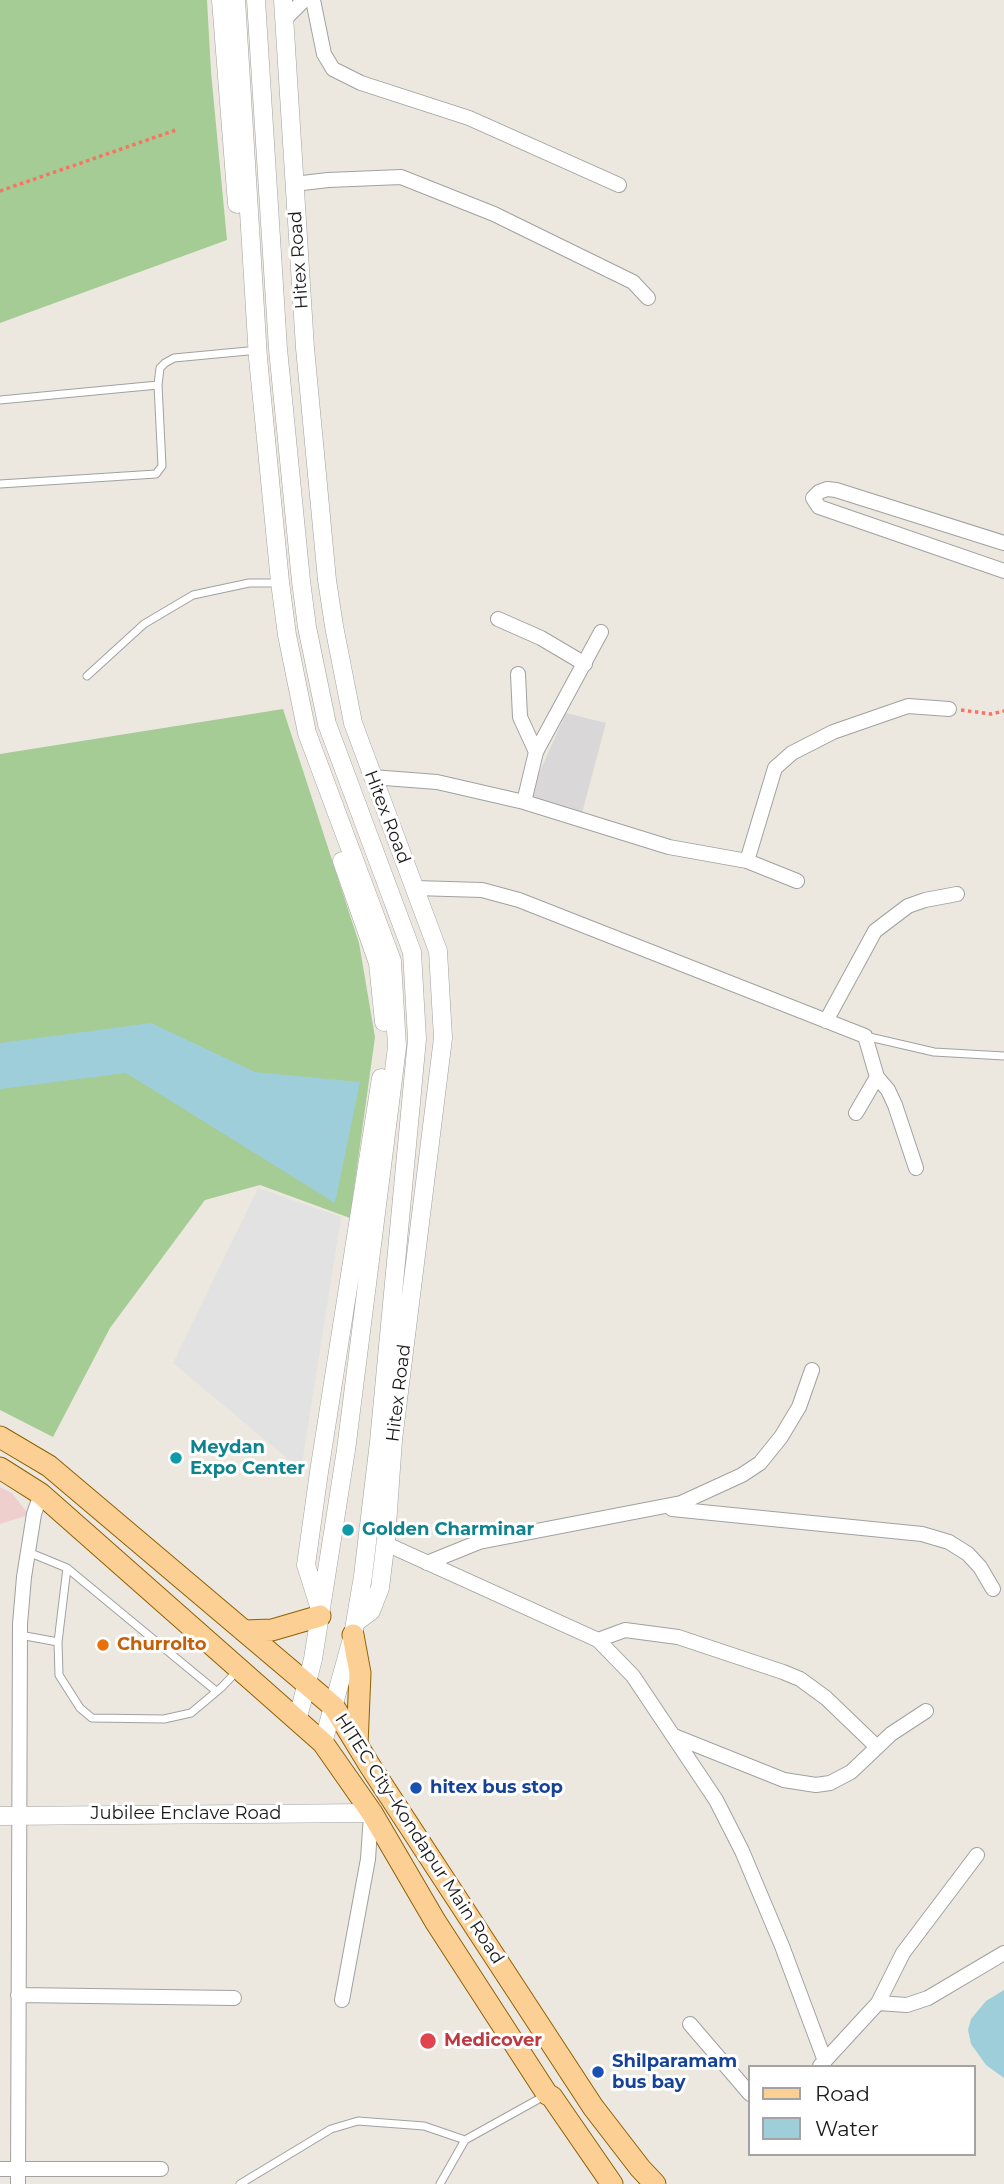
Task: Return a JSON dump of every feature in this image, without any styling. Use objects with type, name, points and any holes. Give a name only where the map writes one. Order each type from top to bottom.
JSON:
[{"type":"main road","name":"HITEC City–Kondapur Main Road","points":[[0,1437],[49,1466],[334,1707],[593,2107],[655,2184]]},
{"type":"main road","name":"HITEC City–Kondapur Main Road","points":[[0,1468],[41,1494],[323,1743],[372,1813],[435,1920],[547,2094],[552,2097],[612,2184]]},
{"type":"main road","points":[[116,1560],[134,1538]]},
{"type":"main road","points":[[244,1631],[272,1630],[320,1614]]},
{"type":"main road","points":[[355,1628],[360,1673],[357,1745]]},
{"type":"street","points":[[221,0],[248,351],[271,583],[282,665],[301,743],[378,962],[386,1048],[306,1565],[320,1614]]},
{"type":"street","points":[[236,0],[258,349],[287,635],[307,733],[392,961],[397,1047],[346,1450],[307,1686],[297,1721]]},
{"type":"street","name":"Hitex Road","points":[[256,0],[278,349],[307,627],[327,724],[412,952],[417,1039],[379,1442],[355,1628],[323,1743]]},
{"type":"street","name":"Hitex Road","points":[[283,0],[304,348],[327,580],[353,723],[438,951],[443,1038],[393,1440],[380,1588],[371,1611],[355,1628]]},
{"type":"street","points":[[284,20],[304,0]]},
{"type":"street","points":[[313,0],[324,54],[332,69],[361,83],[469,118],[619,185]]},
{"type":"street","points":[[294,184],[401,177],[517,225],[633,282],[648,298]]},
{"type":"street","points":[[1004,543],[836,489],[819,492],[813,498],[819,508],[1004,571]]},
{"type":"street","points":[[498,619],[541,638],[585,664]]},
{"type":"street","points":[[524,802],[536,752],[601,632]]},
{"type":"street","points":[[518,674],[520,717],[536,752]]},
{"type":"street","points":[[747,862],[775,768],[792,753],[833,732],[908,706],[949,709]]},
{"type":"street","points":[[372,777],[437,782],[524,802],[669,846],[747,862],[797,881]]},
{"type":"street","points":[[415,888],[482,890],[519,900],[865,1036],[869,1057],[877,1077],[888,1090],[895,1105],[916,1168]]},
{"type":"street","points":[[826,1021],[875,931],[908,906],[957,894]]},
{"type":"street","points":[[856,1113],[877,1077]]},
{"type":"street","points":[[427,1563],[479,1542],[664,1508],[742,1475],[760,1463],[781,1437],[799,1407],[811,1370]]},
{"type":"street","points":[[18,2177],[20,1635],[28,1552],[34,1514],[41,1494]]},
{"type":"street","points":[[664,1508],[922,1534],[949,1542],[968,1554],[993,1588]]},
{"type":"street","points":[[384,1544],[598,1640],[633,1675],[716,1800],[742,1851],[782,1945],[822,2064],[878,2003],[903,1953],[977,1855]]},
{"type":"street","points":[[598,1640],[625,1630],[678,1637],[783,1672],[800,1679],[826,1698],[877,1747]]},
{"type":"street","points":[[674,1736],[764,1773],[801,1784],[830,1783],[851,1772],[899,1728],[926,1711]]},
{"type":"street","points":[[342,2000],[368,1859],[372,1813]]},
{"type":"street","name":"Jubilee Enclave Road","points":[[0,1816],[372,1813]]},
{"type":"street","points":[[878,2003],[907,2005],[928,1998],[1004,1953]]},
{"type":"street","points":[[18,1995],[234,1998]]},
{"type":"street","points":[[690,2024],[748,2092]]},
{"type":"street","points":[[0,2169],[18,2177],[161,2169]]},
{"type":"lane","points":[[0,484],[156,474],[162,466],[158,385],[160,369],[174,358],[248,351]]},
{"type":"lane","points":[[0,400],[158,385]]},
{"type":"lane","points":[[87,676],[144,624],[193,595],[249,583],[271,583]]},
{"type":"lane","points":[[865,1036],[934,1052],[1004,1056]]},
{"type":"lane","points":[[28,1552],[67,1568],[216,1691]]},
{"type":"lane","points":[[67,1568],[58,1642],[59,1675],[80,1709],[92,1718],[164,1719],[191,1713],[238,1670]]},
{"type":"lane","points":[[20,1635],[58,1642]]},
{"type":"lane","points":[[440,2184],[465,2140],[547,2094]]},
{"type":"lane","points":[[240,2184],[331,2129],[358,2121],[424,2126],[465,2140]]},
{"type":"path","points":[[0,191],[176,130]]},
{"type":"path","points":[[949,709],[991,714],[1004,711]]},
{"type":"shaded area","points":[[566,713],[606,723],[582,813],[528,798]]},
{"type":"shaded area","points":[[258,1188],[341,1217],[301,1470],[173,1363]]},
{"type":"shaded area","points":[[0,1487],[12,1493],[29,1515],[0,1524]]},
{"type":"green space","points":[[0,0],[207,0],[227,240],[0,323]]},
{"type":"green space","points":[[283,709],[359,943],[375,1037],[350,1218],[260,1185],[205,1200],[110,1328],[53,1437],[0,1410],[0,754]]},
{"type":"water","points":[[151,1023],[255,1072],[360,1082],[335,1203],[126,1073],[0,1089],[0,1043]]},
{"type":"water","points":[[1004,1990],[1004,2078],[986,2065],[971,2044],[968,2030],[971,2019],[986,2001]]},
{"type":"place","name":"Meydan Expo Center","points":[[176,1458]]},
{"type":"place","name":"Golden Charminar","points":[[348,1530]]},
{"type":"place","name":"Churrolto","points":[[103,1645]]},
{"type":"place","name":"hitex bus stop","points":[[416,1788]]},
{"type":"place","name":"Medicover","points":[[428,2041]]},
{"type":"place","name":"Shilparamam bus bay","points":[[598,2072]]}]
